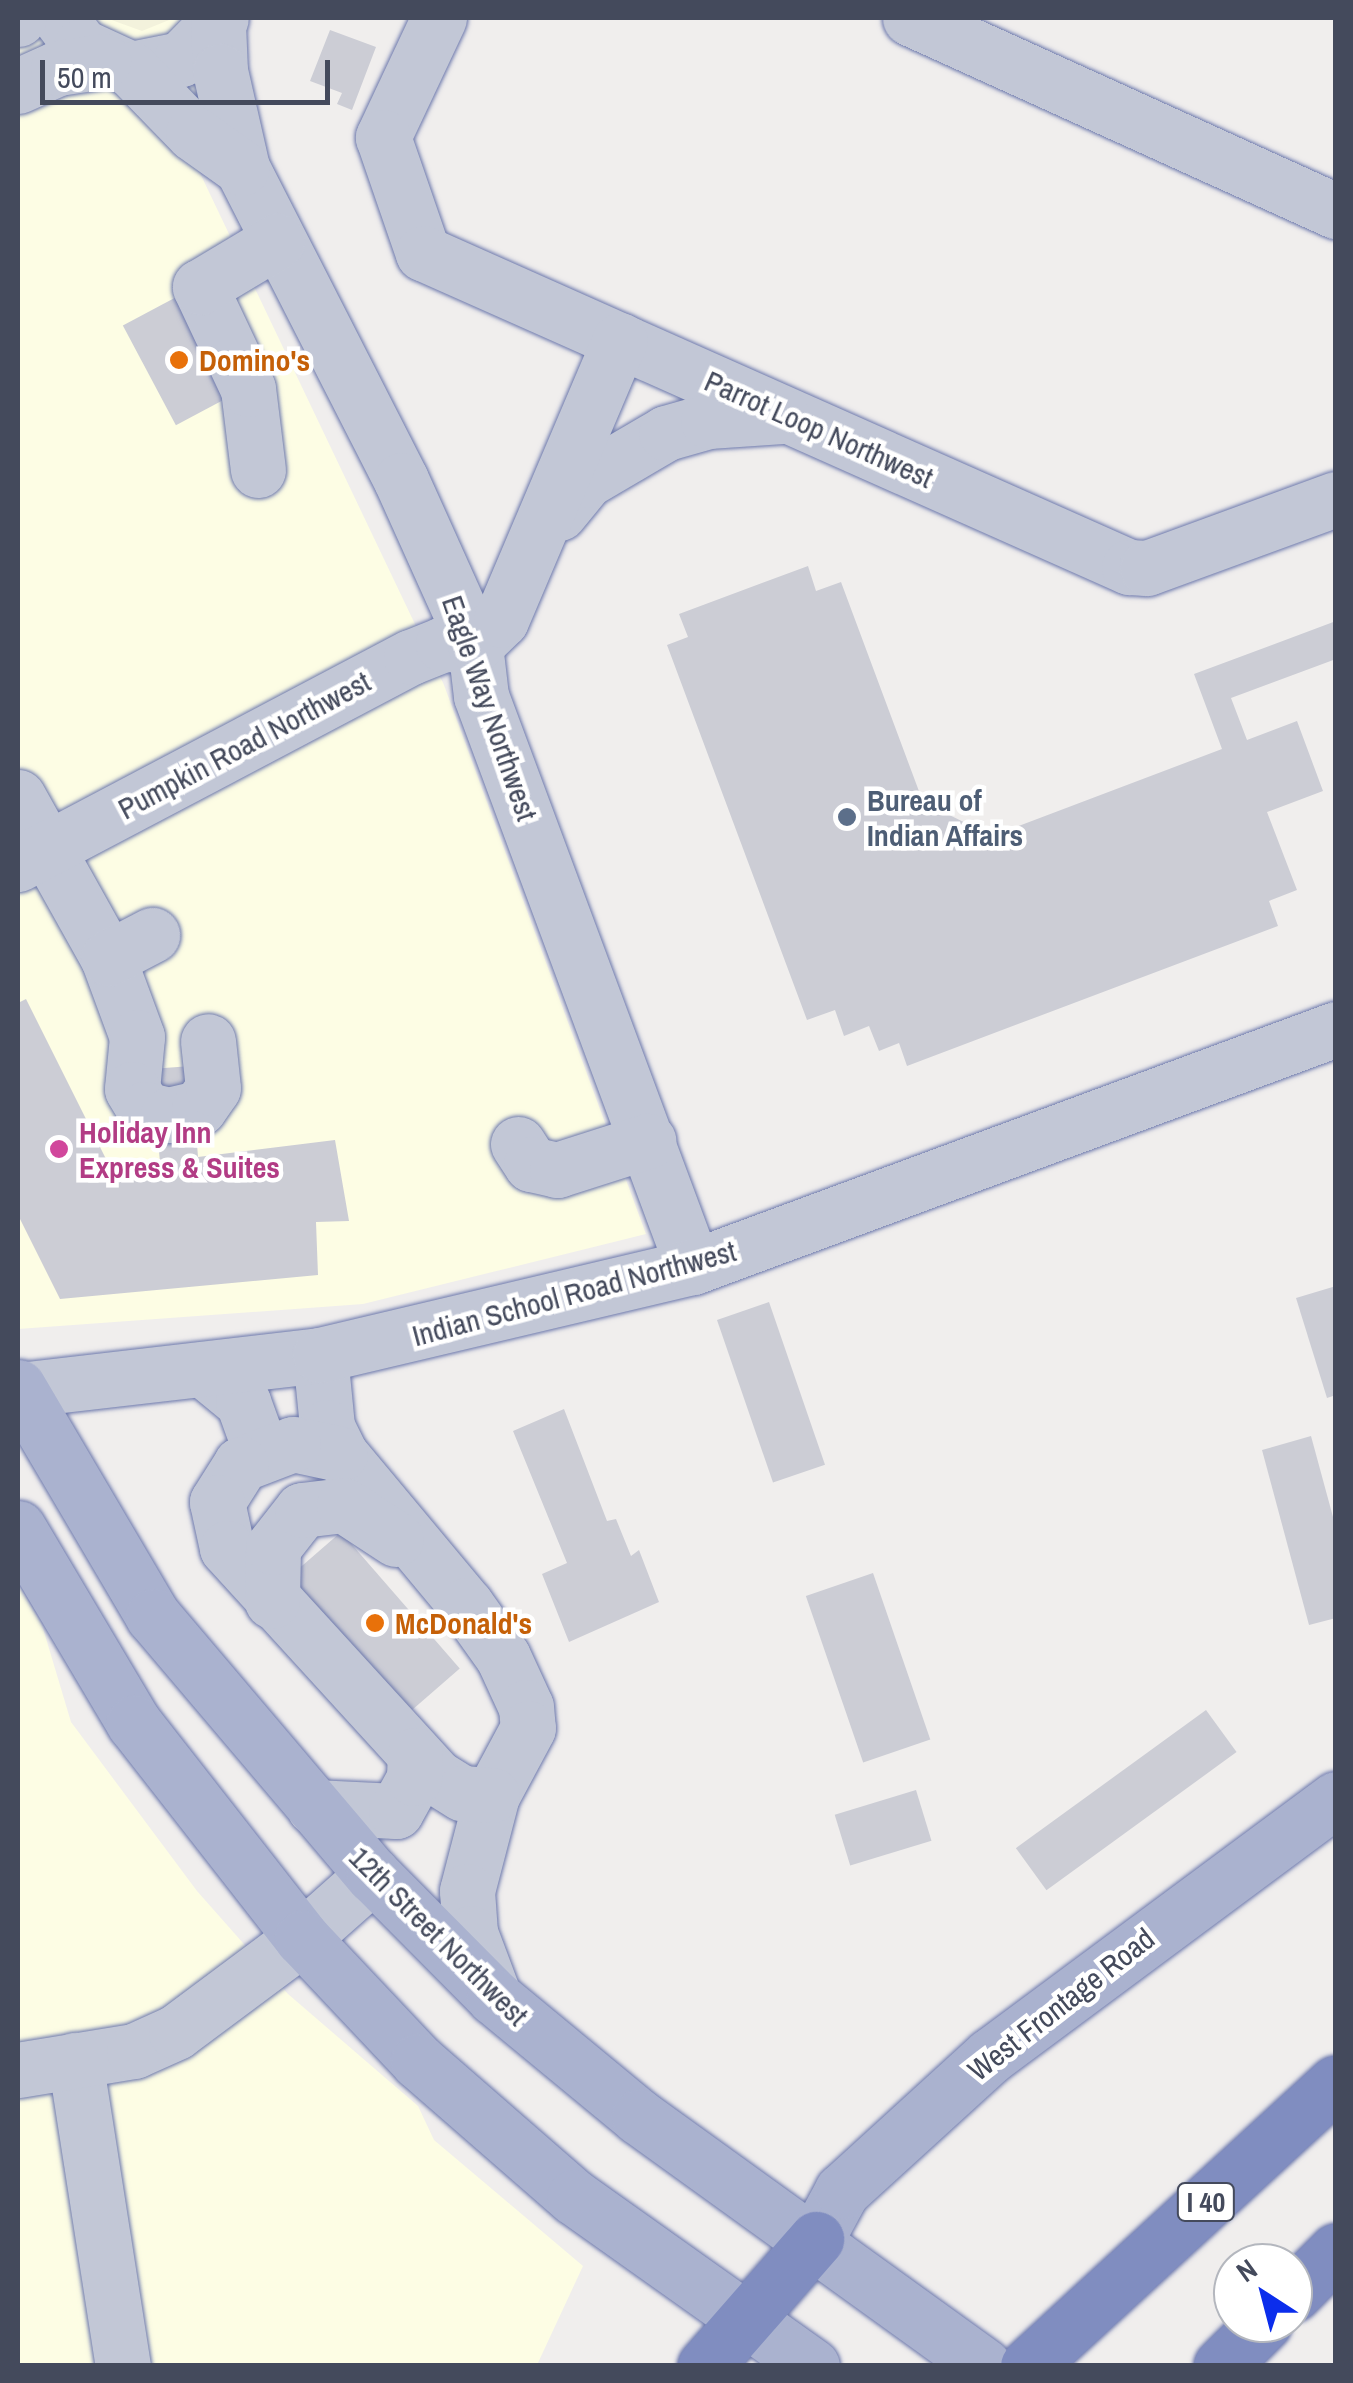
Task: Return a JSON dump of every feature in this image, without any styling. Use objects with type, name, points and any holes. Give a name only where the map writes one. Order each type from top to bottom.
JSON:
[{"type":"highway","name":"I 40","points":[[1028,2366],[1336,2083]]},
{"type":"highway","points":[[705,2366],[816,2239]]},
{"type":"highway","points":[[1221,2366],[1244,2343]]},
{"type":"main road","name":"12th Street Northwest","points":[[18,1389],[153,1616],[373,1874],[494,1997],[639,2117],[816,2239],[984,2366]]},
{"type":"main road","points":[[18,1528],[134,1724],[302,1938],[418,2061],[574,2198],[747,2315],[812,2366]]},
{"type":"main road","name":"West Frontage Road","points":[[816,2239],[842,2191],[990,2056],[1336,1799]]},
{"type":"street","name":"Eagle Way Northwest","points":[[60,18],[81,46],[117,65],[193,133],[242,168]]},
{"type":"street","name":"Parrot Loop Northwest","points":[[439,18],[383,137],[424,252],[1129,567],[1147,568],[1336,499]]},
{"type":"street","points":[[910,18],[1336,212]]},
{"type":"street","name":"Eagle Way Northwest","points":[[220,21],[220,71],[242,168],[401,480],[475,645],[481,696],[693,1267]]},
{"type":"street","points":[[18,86],[58,68],[181,60],[220,21]]},
{"type":"street","points":[[258,470],[248,389],[200,287],[277,240]]},
{"type":"street","points":[[475,645],[500,620],[620,340]]},
{"type":"street","points":[[538,538],[586,480],[625,452],[708,422],[790,416]]},
{"type":"street","name":"Pumpkin Road Northwest","points":[[32,856],[411,657],[443,644],[475,645]]},
{"type":"street","points":[[18,796],[32,856],[130,946],[137,1037],[132,1089],[144,1109],[168,1115],[199,1108],[213,1088],[225,1035],[137,1037]]},
{"type":"street","name":"Indian School Road Northwest","points":[[18,1389],[320,1355],[450,1349],[693,1267],[1336,1030]]},
{"type":"street","points":[[518,1144],[531,1164],[556,1170],[648,1141]]},
{"type":"street","points":[[320,1355],[327,1426],[342,1480]]},
{"type":"street","points":[[204,1368],[243,1402],[262,1452]]},
{"type":"street","points":[[492,1795],[448,1787],[258,1586],[219,1530],[217,1502],[231,1474],[262,1452],[308,1444],[416,1550],[504,1657],[526,1707],[522,1746],[492,1795],[467,1890],[470,1933],[494,1997]]},
{"type":"street","points":[[258,1586],[285,1524],[342,1480]]},
{"type":"street","points":[[396,1811],[414,1778],[414,1754]]},
{"type":"street","points":[[314,1807],[454,1809],[492,1795]]},
{"type":"street","points":[[18,2070],[134,2050],[176,2032],[302,1938],[373,1874]]},
{"type":"street","points":[[74,2060],[122,2366]]},
{"type":"shaded area","points":[[18,18],[241,18],[199,171],[444,685],[646,1234],[363,1304],[18,1329]]},
{"type":"shaded area","points":[[18,1584],[42,1625],[71,1722],[197,1891],[288,1994],[418,2106],[434,2140],[583,2266],[537,2365],[18,2365]]},
{"type":"sand","points":[[106,18],[174,18],[142,31]]},
{"type":"building","points":[[330,30],[376,47],[352,110],[337,104],[342,93],[310,81]]},
{"type":"building","name":"Domino's","points":[[182,294],[235,394],[176,425],[123,325]]},
{"type":"building","name":"Bureau of Indian Affairs","points":[[808,566],[816,591],[841,582],[923,802],[992,836],[1222,749],[1194,674],[1336,621],[1336,659],[1231,698],[1247,740],[1297,721],[1323,791],[1267,812],[1297,890],[1269,901],[1278,926],[907,1066],[899,1043],[879,1051],[869,1026],[844,1036],[835,1010],[807,1020],[667,645],[688,637],[679,614]]},
{"type":"building","name":"Holiday Inn Express & Suites","points":[[26,999],[116,1179],[137,1176],[137,1159],[160,1162],[151,1069],[191,1066],[198,1157],[335,1140],[349,1221],[316,1222],[318,1275],[60,1299],[18,1215],[18,1003]]},
{"type":"building","points":[[1336,1286],[1336,1395],[1327,1398],[1296,1298]]},
{"type":"building","points":[[769,1302],[825,1465],[773,1483],[717,1320]]},
{"type":"building","points":[[564,1409],[607,1521],[616,1519],[631,1556],[639,1550],[659,1602],[569,1642],[542,1574],[567,1563],[513,1431]]},
{"type":"building","points":[[1311,1436],[1336,1528],[1336,1618],[1309,1625],[1262,1450]]},
{"type":"building","name":"McDonald's","points":[[341,1532],[460,1669],[408,1714],[289,1577]]},
{"type":"building","points":[[873,1573],[930,1739],[863,1763],[806,1596]]},
{"type":"building","points":[[1206,1710],[1237,1752],[1046,1890],[1016,1848]]},
{"type":"building","points":[[916,1790],[931,1841],[850,1866],[835,1815]]},
{"type":"place","name":"Domino's","points":[[179,360]]},
{"type":"place","name":"Bureau of Indian Affairs","points":[[847,817]]},
{"type":"place","name":"Holiday Inn Express & Suites","points":[[59,1149]]},
{"type":"place","name":"McDonald's","points":[[375,1623]]}]
